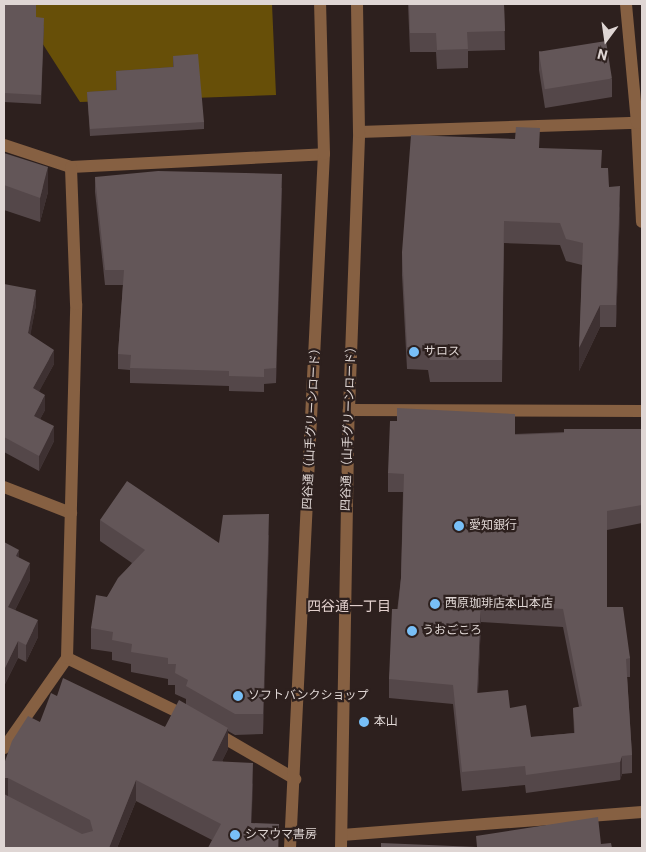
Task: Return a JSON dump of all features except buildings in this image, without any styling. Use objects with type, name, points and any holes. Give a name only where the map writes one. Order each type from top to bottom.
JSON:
[{"type":"street","name":"四谷通（山手グリーンロード）","points":[[290,848],[295,779],[324,154],[320,4]]},
{"type":"street","name":"四谷通 （山手グリーンロード）","points":[[341,848],[349,410],[359,132],[357,4]]},
{"type":"street","points":[[626,4],[640,123],[642,222]]},
{"type":"street","points":[[359,132],[640,123]]},
{"type":"street","points":[[4,145],[71,167],[324,154]]},
{"type":"street","points":[[4,748],[67,658],[76,304],[71,167]]},
{"type":"street","points":[[349,410],[642,411]]},
{"type":"street","points":[[4,487],[71,512]]},
{"type":"street","points":[[67,658],[169,706],[295,779]]},
{"type":"street","points":[[342,835],[642,812]]},
{"type":"shaded area","points":[[4,4],[272,4],[276,95],[80,102],[28,21]]},
{"type":"place","name":"サロス","points":[[414,352]]},
{"type":"place","name":"愛知銀行","points":[[459,526]]},
{"type":"place","name":"西原珈琲店本山本店","points":[[435,604]]},
{"type":"place","name":"うおごころ","points":[[412,631]]},
{"type":"place","name":"ソフトバンクショップ","points":[[238,696]]},
{"type":"place","name":"本山","points":[[364,722]]},
{"type":"place","name":"シマウマ書房","points":[[235,835]]},
{"type":"district","name":"四谷通一丁目","points":[[349,606]]}]
